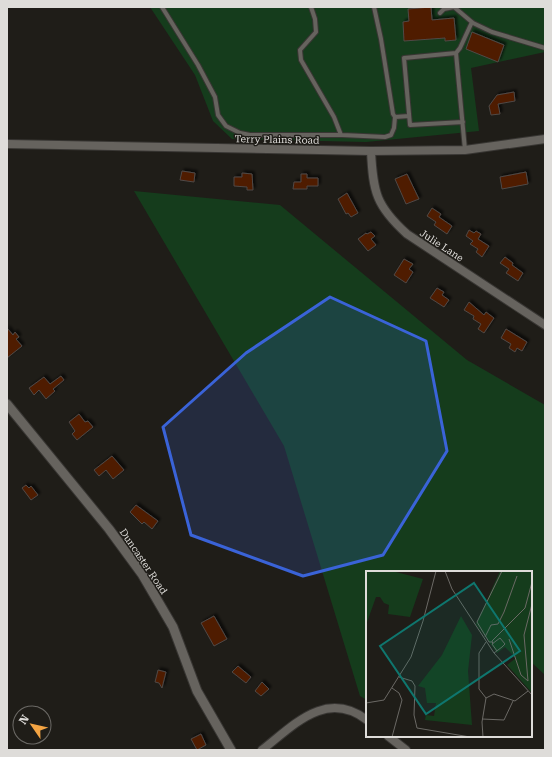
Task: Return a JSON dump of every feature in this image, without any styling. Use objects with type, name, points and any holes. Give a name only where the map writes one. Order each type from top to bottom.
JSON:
[{"type":"street","name":"Terry Plains Road","points":[[7,144],[371,151],[465,150],[545,139]]},
{"type":"street","name":"Julie Lane","points":[[371,151],[375,191],[384,211],[392,220],[407,234],[545,325]]},
{"type":"street","name":"Duncaster Road","points":[[7,404],[109,529],[142,574],[173,627],[197,691],[231,750]]},
{"type":"street","points":[[262,750],[294,725],[316,711],[327,708],[344,709],[358,713],[366,719]]},
{"type":"street","points":[[389,737],[406,750]]},
{"type":"lane","points":[[162,7],[198,65],[215,97],[218,115],[226,126],[240,133],[250,135],[341,135],[385,137],[391,135],[394,128],[395,117],[374,7]]},
{"type":"lane","points":[[311,7],[315,19],[316,32],[300,50],[301,60],[334,117],[341,135]]},
{"type":"lane","points":[[440,13],[444,9],[454,7],[472,22],[492,32],[545,48]]},
{"type":"lane","points":[[465,150],[456,53],[460,48],[472,22]]},
{"type":"lane","points":[[456,53],[404,58],[409,116],[410,125],[463,122]]},
{"type":"lane","points":[[395,117],[409,116]]},
{"type":"highlighted area","points":[[330,297],[426,341],[447,451],[383,555],[303,576],[191,535],[163,427],[246,353]]},
{"type":"green space","points":[[150,7],[545,7],[545,52],[471,68],[479,131],[366,142],[232,139],[213,121],[195,75]]},
{"type":"green space","points":[[134,191],[280,205],[467,360],[545,405],[545,675],[532,663],[532,571],[366,571],[366,699],[360,696],[284,446]]},
{"type":"building","points":[[431,7],[432,20],[454,18],[456,40],[445,41],[445,38],[404,41],[403,22],[409,21],[408,9]]},
{"type":"building","points":[[472,32],[504,45],[498,62],[466,49]]},
{"type":"building","points":[[514,92],[515,101],[498,104],[500,114],[491,115],[489,106],[497,95]]},
{"type":"building","points":[[182,171],[195,173],[194,182],[180,180]]},
{"type":"building","points":[[526,172],[528,184],[502,189],[500,177]]},
{"type":"building","points":[[242,173],[252,174],[253,190],[247,190],[247,187],[234,186],[234,177],[242,177]]},
{"type":"building","points":[[301,174],[307,174],[307,178],[318,178],[318,186],[307,186],[307,189],[293,189],[294,182],[301,182]]},
{"type":"building","points":[[407,174],[419,199],[406,204],[395,179]]},
{"type":"building","points":[[347,193],[358,213],[351,217],[348,213],[346,214],[338,199]]},
{"type":"building","points":[[432,208],[441,214],[439,217],[452,226],[447,234],[434,225],[436,222],[427,216]]},
{"type":"building","points":[[469,230],[474,233],[476,231],[481,234],[478,239],[489,246],[482,257],[476,252],[478,249],[470,244],[473,241],[466,236]]},
{"type":"building","points":[[371,232],[375,236],[371,239],[376,245],[368,251],[358,239],[366,233]]},
{"type":"building","points":[[505,257],[513,263],[512,265],[523,273],[518,281],[506,273],[509,269],[500,263]]},
{"type":"building","points":[[404,259],[413,264],[409,269],[413,272],[406,283],[394,275]]},
{"type":"building","points":[[437,288],[444,292],[442,295],[449,300],[444,307],[430,298]]},
{"type":"building","points":[[469,302],[484,315],[486,312],[494,318],[484,333],[478,329],[481,324],[473,319],[474,316],[464,310]]},
{"type":"building","points":[[7,328],[13,335],[15,332],[19,337],[16,339],[22,346],[7,358]]},
{"type":"building","points":[[506,329],[527,342],[522,351],[517,348],[515,352],[509,348],[511,344],[501,338]]},
{"type":"building","points":[[61,376],[64,380],[53,389],[55,391],[46,399],[39,390],[34,395],[29,388],[44,377],[50,384]]},
{"type":"building","points":[[79,414],[85,422],[88,421],[93,427],[77,440],[72,434],[75,431],[69,422]]},
{"type":"building","points":[[112,456],[124,470],[113,479],[106,470],[99,476],[94,470]]},
{"type":"building","points":[[26,485],[29,488],[31,486],[38,495],[31,500],[22,488]]},
{"type":"building","points":[[136,505],[158,521],[152,529],[144,522],[142,524],[130,512]]},
{"type":"building","points":[[214,616],[227,639],[214,646],[201,623]]},
{"type":"building","points":[[238,666],[251,677],[246,683],[232,672]]},
{"type":"building","points":[[158,670],[166,672],[162,688],[159,683],[155,682]]},
{"type":"building","points":[[262,682],[269,689],[261,696],[255,691]]},
{"type":"building","points":[[201,734],[206,745],[197,750],[191,739]]}]
